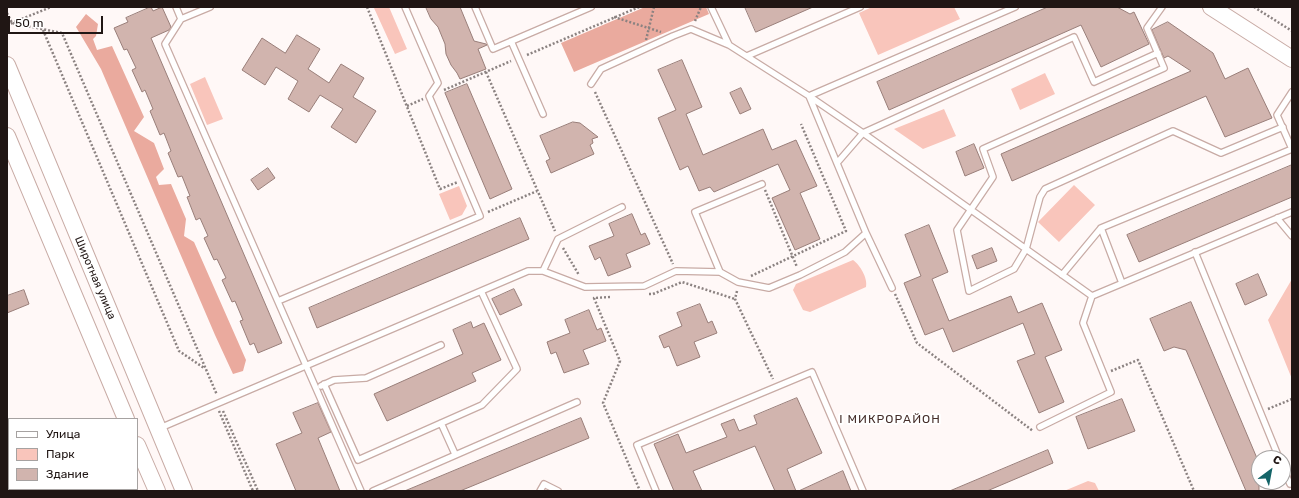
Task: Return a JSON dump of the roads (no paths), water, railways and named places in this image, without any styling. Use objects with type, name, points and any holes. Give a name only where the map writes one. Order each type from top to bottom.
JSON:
[{"type":"main road","points":[[1211,7],[1292,59]]},
{"type":"main road","name":"Широтная улица","points":[[7,65],[184,491]]},
{"type":"main road","points":[[7,136],[126,418]]},
{"type":"main road","points":[[138,447],[157,491]]},
{"type":"lane","points":[[176,7],[181,19]]},
{"type":"lane","points":[[210,7],[181,19],[165,44],[361,491]]},
{"type":"lane","points":[[278,301],[480,216],[429,96],[438,83],[405,7]]},
{"type":"lane","points":[[475,7],[493,49],[591,7]]},
{"type":"lane","points":[[711,7],[729,45]]},
{"type":"lane","points":[[747,56],[860,7]]},
{"type":"lane","points":[[809,96],[1015,7]]},
{"type":"lane","points":[[1162,7],[1147,28],[1164,68],[983,149],[993,177],[957,230],[969,291],[1014,270],[1026,249],[1040,197],[1045,189],[1173,131],[1222,153],[1283,127]]},
{"type":"lane","points":[[591,84],[601,69],[691,29],[729,45],[809,96],[863,133],[1092,296]]},
{"type":"lane","points":[[837,163],[863,133],[1074,37],[1094,82],[1158,53]]},
{"type":"lane","points":[[511,41],[543,114]]},
{"type":"lane","points":[[1062,275],[1101,228],[1292,149],[1277,115],[1292,92]]},
{"type":"lane","points":[[809,96],[866,233],[892,288]]},
{"type":"lane","points":[[720,272],[695,212],[762,184]]},
{"type":"lane","points":[[543,271],[558,239],[622,207]]},
{"type":"lane","points":[[1040,428],[1111,392],[1083,323],[1092,296],[1292,212]]},
{"type":"lane","points":[[1278,218],[1292,236]]},
{"type":"lane","points":[[1101,228],[1122,283]]},
{"type":"lane","points":[[158,428],[528,271],[543,271],[585,287],[644,286],[676,271],[720,272],[738,282],[769,288],[800,275],[845,252],[866,233]]},
{"type":"lane","points":[[1195,252],[1276,450]]},
{"type":"lane","points":[[324,384],[358,460],[482,405],[517,370],[481,291]]},
{"type":"lane","points":[[316,388],[334,380],[366,378],[441,345]]},
{"type":"lane","points":[[656,491],[637,446],[812,372],[863,491]]},
{"type":"lane","points":[[373,491],[577,402]]},
{"type":"lane","points":[[441,423],[455,454]]},
{"type":"lane","points":[[540,491],[544,484],[558,491]]},
{"type":"district","name":"I МИКРОРАЙОН","points":[[890,420]]}]
